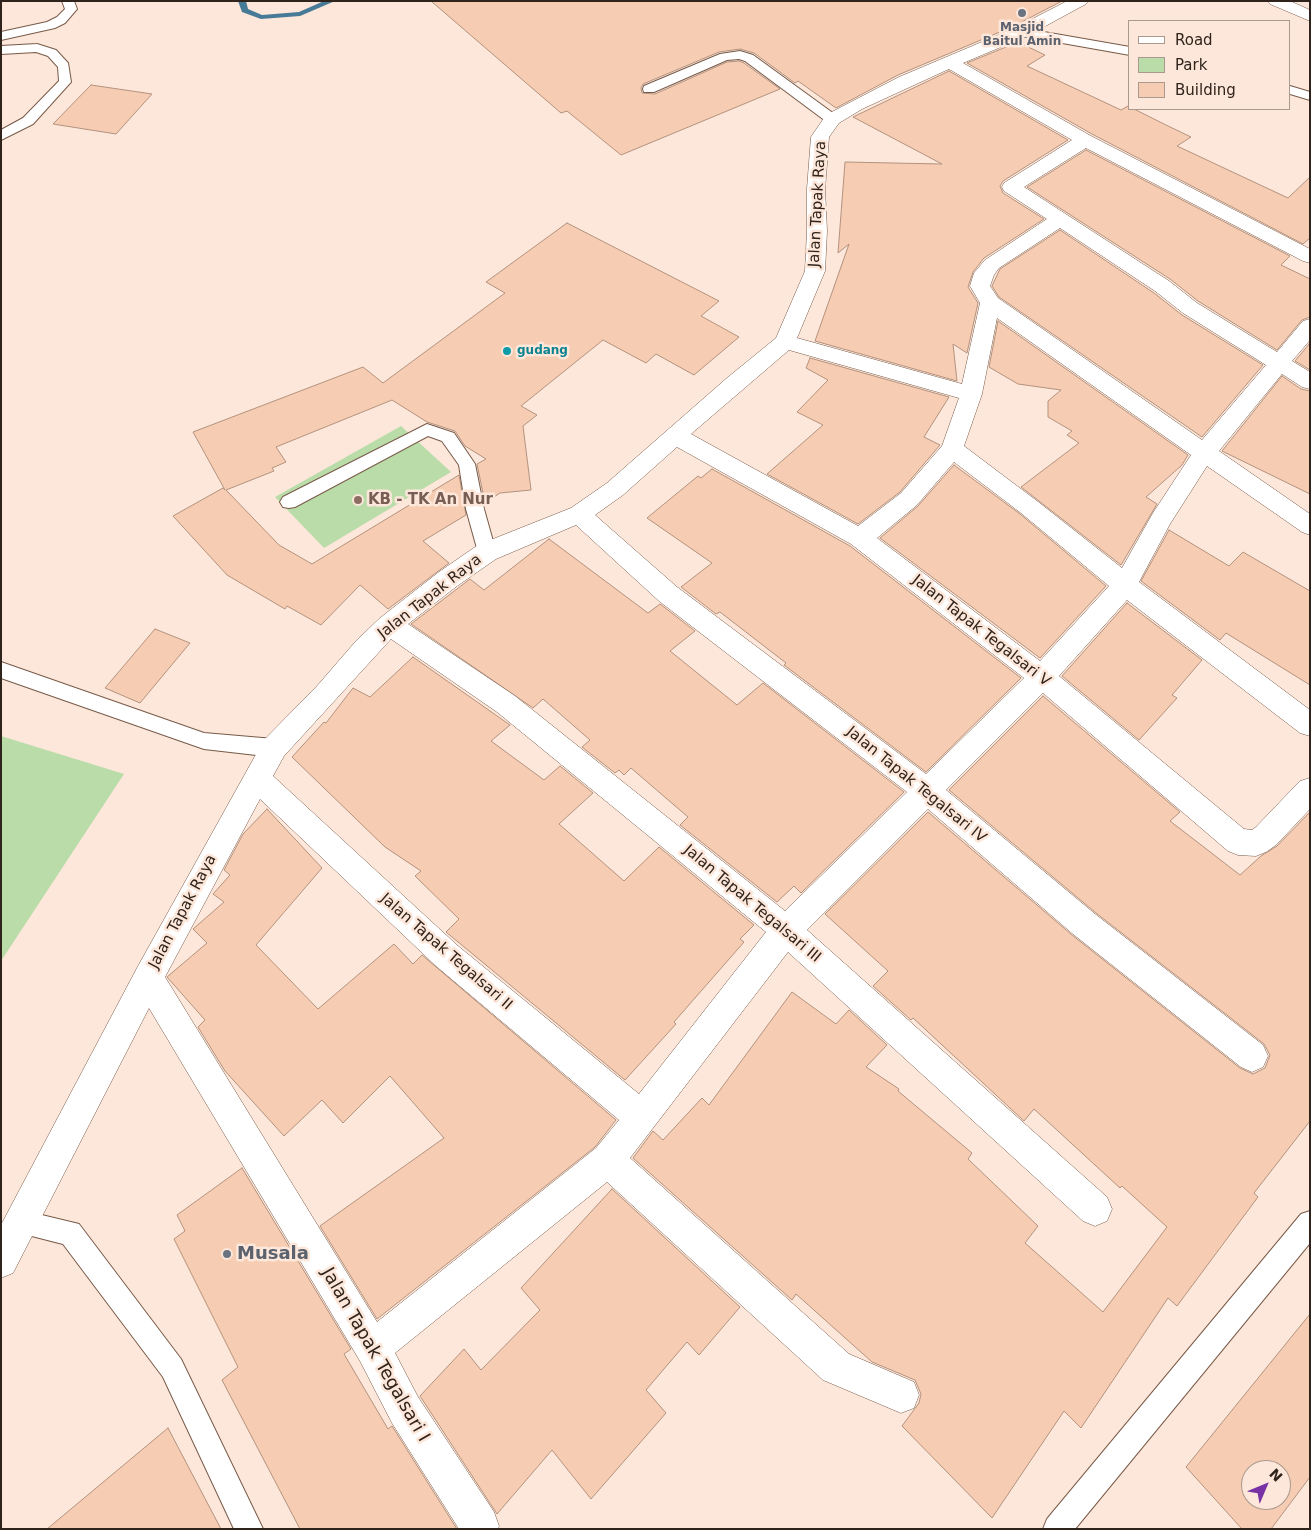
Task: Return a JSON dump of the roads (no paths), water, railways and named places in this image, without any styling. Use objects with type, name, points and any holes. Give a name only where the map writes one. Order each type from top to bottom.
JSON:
[{"type":"street","name":"Jalan Tapak Raya","points":[[1,1261],[148,978],[274,748],[326,694],[365,648],[389,626],[448,579],[487,552],[579,514],[615,489],[785,342],[815,271],[818,231],[816,189],[820,137],[832,119],[856,104],[1021,32],[1080,1]]},
{"type":"street","points":[[1276,1],[1310,16]]},
{"type":"street","points":[[951,63],[1085,140],[1310,257]]},
{"type":"street","points":[[1085,140],[1011,187],[1162,286],[1190,308],[1310,382]]},
{"type":"street","points":[[1061,219],[992,264],[984,273],[980,286],[990,303],[1310,526]]},
{"type":"street","points":[[860,538],[909,499],[952,449],[971,394],[990,303]]},
{"type":"street","points":[[372,1348],[608,1160],[786,930],[926,790],[1042,678],[1125,585],[1161,519],[1204,453],[1310,326]]},
{"type":"street","points":[[785,342],[971,394]]},
{"type":"street","name":"Jalan Tapak Tegalsari V","points":[[676,436],[860,538],[1042,678],[1238,842],[1256,843],[1266,836],[1310,790]]},
{"type":"street","points":[[952,449],[1029,507],[1125,585],[1310,725]]},
{"type":"street","name":"Jalan Tapak Tegalsari IV","points":[[579,514],[668,594],[926,790],[1084,924],[1252,1056]]},
{"type":"street","name":"Jalan Tapak Tegalsari III","points":[[389,626],[506,704],[717,872],[786,930],[1095,1209]]},
{"type":"street","name":"Jalan Tapak Tegalsari II","points":[[257,779],[448,956],[641,1117]]},
{"type":"street","name":"Jalan Tapak Tegalsari I","points":[[148,978],[372,1348],[405,1410],[480,1526]]},
{"type":"street","points":[[608,1160],[836,1367],[901,1395]]},
{"type":"lane","points":[[1,36],[51,25],[61,20],[72,9],[68,1]]},
{"type":"lane","points":[[1021,32],[1128,52]]},
{"type":"lane","points":[[1,50],[38,48],[52,53],[64,66],[65,82],[28,121],[1,136]]},
{"type":"lane","points":[[649,89],[724,57],[740,55],[749,58],[832,119]]},
{"type":"lane","points":[[1291,90],[1310,96]]},
{"type":"lane","points":[[289,502],[427,430],[448,437],[467,464],[475,509],[487,552]]},
{"type":"lane","points":[[1,670],[204,741],[274,748]]},
{"type":"lane","points":[[21,1222],[70,1233],[172,1368],[249,1529]]},
{"type":"lane","points":[[1057,1529],[1310,1223]]},
{"type":"waterway","points":[[242,1],[245,10],[261,17],[300,14],[331,1]]},
{"type":"place","name":"Masjid Baitul Amin","points":[[1022,13]]},
{"type":"place","name":"gudang","points":[[507,351]]},
{"type":"place","name":"KB - TK An Nur","points":[[358,500]]},
{"type":"place","name":"Musala","points":[[227,1254]]}]
